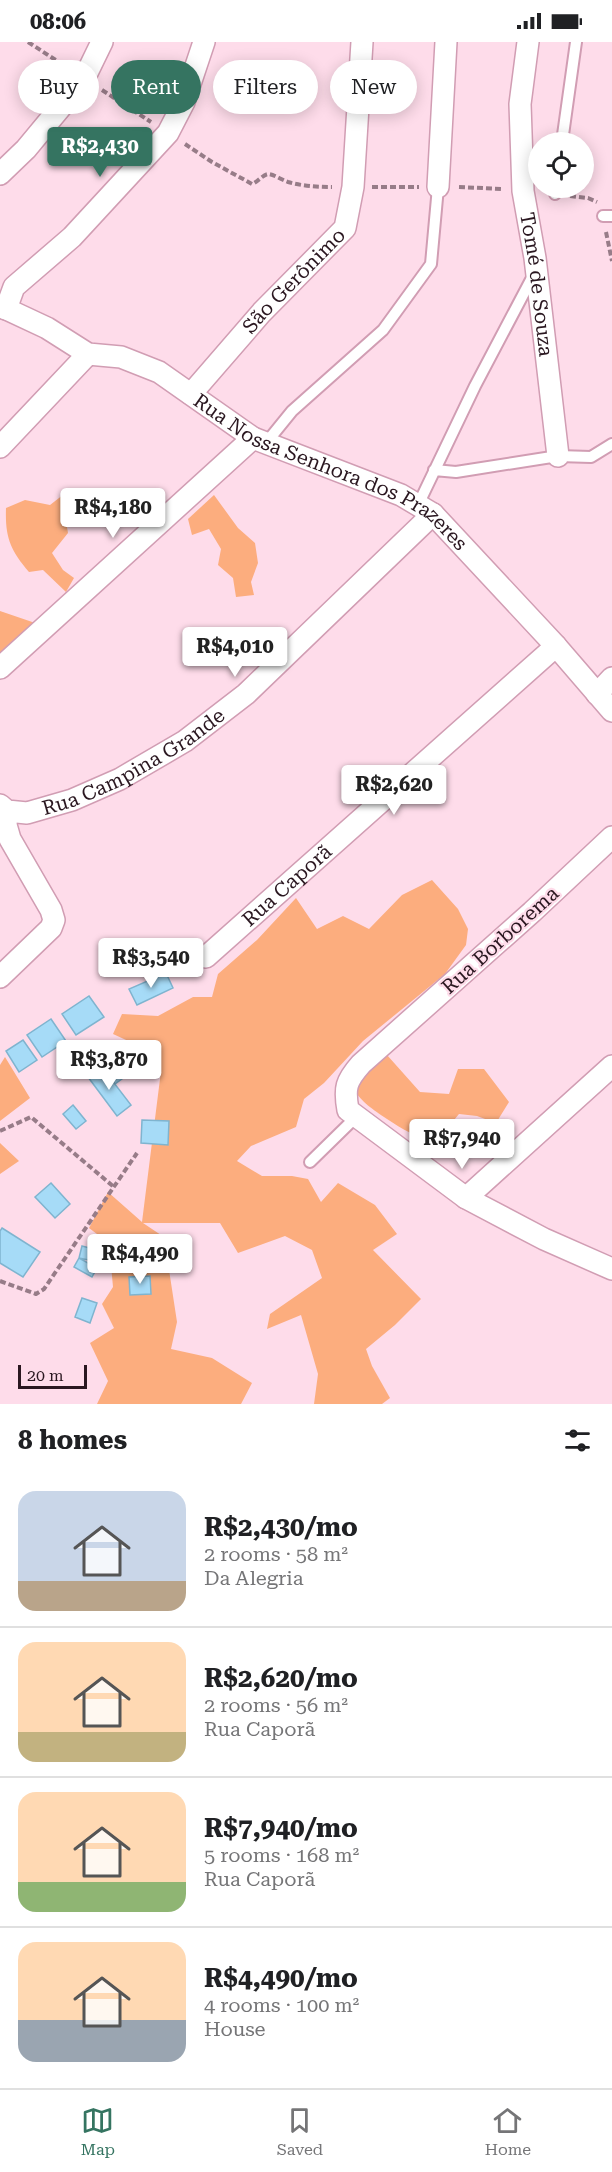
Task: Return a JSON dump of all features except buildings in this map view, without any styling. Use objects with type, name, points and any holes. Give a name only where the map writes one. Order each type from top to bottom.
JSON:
[{"type":"street","points":[[0,174],[26,149],[84,79],[102,42]]},
{"type":"street","points":[[3,307],[14,288],[72,237],[168,133],[184,102],[204,42]]},
{"type":"street","name":"São Gerônimo","points":[[191,394],[262,312],[345,228],[352,187],[362,42]]},
{"type":"street","points":[[438,187],[446,42]]},
{"type":"street","name":"Tomé de Souza","points":[[528,42],[520,104],[523,191],[536,268],[558,456]]},
{"type":"street","name":"Rua Nossa Senhora dos Prazeres","points":[[3,307],[47,328],[88,354],[121,357],[159,372],[260,441],[401,495],[425,509],[556,646],[612,711]]},
{"type":"street","points":[[0,447],[88,354]]},
{"type":"street","points":[[0,668],[260,441]]},
{"type":"street","name":"Rua Campina Grande","points":[[3,808],[27,813],[72,800],[120,779],[185,741],[246,694],[425,509]]},
{"type":"street","name":"Rua Caporã","points":[[206,957],[556,646]]},
{"type":"street","points":[[597,694],[612,678]]},
{"type":"street","points":[[0,977],[51,928],[54,920],[51,910],[5,842],[6,825],[3,808]]},
{"type":"street","name":"Rua Borborema","points":[[356,1117],[348,1110],[345,1095],[348,1079],[361,1064],[532,912],[612,837]]},
{"type":"street","points":[[466,1198],[612,1066]]},
{"type":"street","points":[[356,1117],[466,1198],[544,1239],[612,1269]]},
{"type":"lane","points":[[563,132],[576,42]]},
{"type":"lane","points":[[260,441],[383,330],[431,264],[438,187]]},
{"type":"lane","points":[[425,509],[434,470],[536,268]]},
{"type":"lane","points":[[434,470],[456,472],[558,456],[591,457],[612,444]]},
{"type":"lane","points":[[310,1162],[356,1117]]},
{"type":"path","points":[[0,1131],[31,1117],[114,1187]]},
{"type":"path","points":[[0,1281],[36,1294],[40,1293],[137,1153]]},
{"type":"shaded area","points":[[68,491],[89,506],[66,521],[68,533],[52,553],[63,570],[74,578],[66,592],[43,570],[29,572],[17,557],[6,527],[6,508],[25,500],[50,505]]},
{"type":"shaded area","points":[[214,495],[238,528],[255,543],[258,563],[251,582],[254,595],[236,597],[233,578],[218,565],[221,549],[209,529],[192,535],[188,519]]},
{"type":"shaded area","points":[[0,611],[41,625],[0,663]]},
{"type":"shaded area","points":[[432,880],[458,909],[468,929],[466,945],[445,974],[363,1041],[324,1083],[304,1099],[296,1127],[251,1146],[237,1161],[262,1176],[292,1176],[308,1179],[321,1202],[338,1183],[375,1205],[397,1234],[373,1250],[421,1299],[366,1349],[372,1366],[390,1398],[382,1404],[314,1404],[318,1374],[301,1315],[267,1329],[270,1314],[322,1278],[312,1250],[285,1236],[238,1253],[220,1223],[143,1223],[164,1237],[177,1322],[171,1349],[212,1358],[252,1383],[241,1404],[97,1404],[108,1381],[90,1343],[114,1328],[102,1304],[113,1287],[109,1243],[89,1228],[108,1192],[142,1222],[161,1071],[137,1045],[113,1034],[122,1014],[158,1016],[193,997],[212,997],[218,974],[257,940],[296,898],[317,929],[343,916],[369,929],[402,895]]},
{"type":"shaded area","points":[[387,1055],[420,1092],[449,1094],[458,1069],[484,1069],[509,1102],[496,1123],[477,1116],[459,1114],[441,1132],[433,1136],[416,1135],[372,1109],[352,1088],[366,1069]]},
{"type":"shaded area","points":[[5,1057],[30,1098],[0,1121],[0,1065]]},
{"type":"shaded area","points":[[0,1143],[19,1161],[0,1174]]}]
